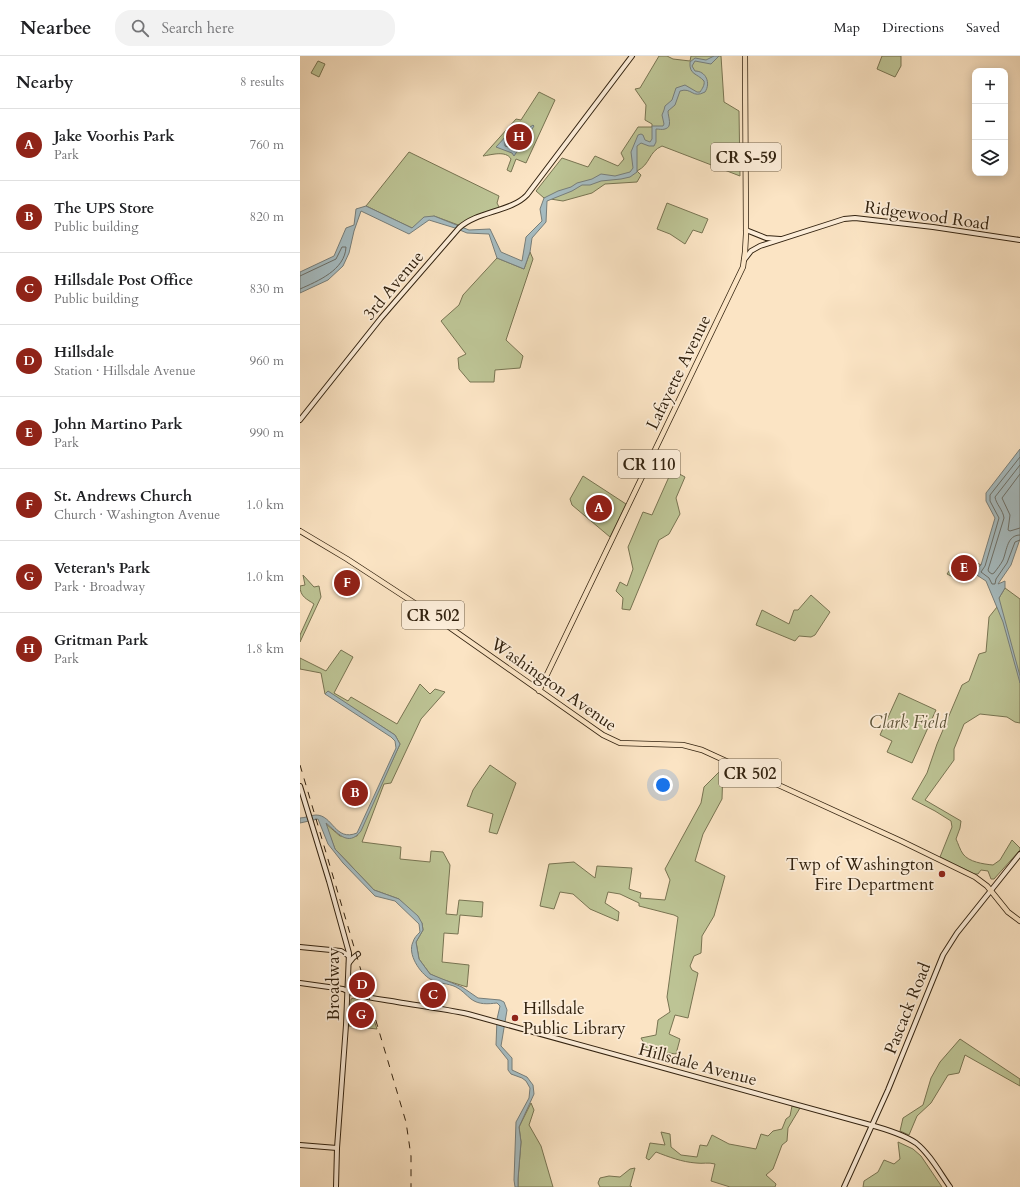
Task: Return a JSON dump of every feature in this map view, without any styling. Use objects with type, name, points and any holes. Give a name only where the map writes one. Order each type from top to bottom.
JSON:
[{"type":"main road","name":"CR S-59","points":[[745,56],[745,259]]},
{"type":"main road","name":"Lafayette Avenue","points":[[539,690],[740,273],[745,259]]},
{"type":"main road","name":"Washington Avenue","points":[[300,531],[343,556],[422,608],[602,736],[616,742],[683,745],[695,748],[897,839],[975,877],[983,882],[1008,912],[1020,920]]},
{"type":"street","name":"3rd Avenue","points":[[300,420],[381,318],[459,228],[471,220],[518,202],[527,195],[632,56]]},
{"type":"street","name":"Ridgewood Road","points":[[745,259],[754,249],[844,219],[855,218],[933,227],[1020,240]]},
{"type":"street","points":[[746,230],[766,238],[785,238]]},
{"type":"street","name":"Broadway","points":[[300,786],[348,945],[349,956],[336,1187]]},
{"type":"street","name":"Pascack Road","points":[[844,1187],[888,1090],[943,955],[962,927],[1020,854]]},
{"type":"street","points":[[341,951],[348,945]]},
{"type":"street","points":[[300,947],[341,951],[349,956]]},
{"type":"street","points":[[349,963],[358,954]]},
{"type":"street","name":"Hillsdale Avenue","points":[[300,983],[343,988],[348,992],[372,998],[448,1010],[495,1021],[872,1125],[907,1138],[916,1143],[950,1187]]},
{"type":"street","points":[[300,1145],[337,1148]]},
{"type":"green space","points":[[659,56],[667,56],[673,59],[690,61],[691,56],[721,56],[724,102],[739,111],[740,176],[662,146],[654,151],[645,165],[637,171],[641,175],[637,182],[605,184],[592,193],[563,201],[544,198],[536,191],[562,158],[588,167],[595,156],[618,166],[624,159],[621,153],[638,127],[652,127],[652,124],[645,120],[646,105],[635,89],[640,88]]},
{"type":"green space","points":[[882,56],[901,56],[901,66],[895,77],[877,69]]},
{"type":"green space","points":[[318,61],[325,64],[319,77],[311,73]]},
{"type":"green space","points":[[539,92],[555,100],[526,163],[516,159],[511,172],[507,170],[511,159],[509,156],[498,154],[483,156],[516,119],[521,120]]},
{"type":"green space","points":[[409,152],[499,196],[497,203],[500,209],[461,226],[434,216],[412,228],[366,206]]},
{"type":"green space","points":[[667,203],[708,219],[702,233],[693,230],[685,244],[670,234],[657,229]]},
{"type":"green space","points":[[530,252],[533,259],[506,340],[523,356],[520,368],[495,370],[494,382],[470,382],[459,369],[458,358],[466,354],[441,321],[459,305],[463,295],[497,258],[524,269]]},
{"type":"green space","points":[[672,470],[685,477],[676,498],[680,514],[669,534],[659,540],[630,610],[622,609],[623,598],[616,591],[620,582],[627,586],[633,569],[628,547],[643,512],[652,515]]},
{"type":"green space","points":[[583,476],[626,504],[610,537],[572,505],[570,499]]},
{"type":"green space","points":[[961,554],[981,565],[961,581],[947,574]]},
{"type":"green space","points":[[303,575],[314,587],[319,586],[321,597],[300,642],[300,635],[314,604],[301,593],[300,586],[305,585]]},
{"type":"green space","points":[[1005,588],[1020,599],[1020,723],[1007,717],[980,714],[964,724],[954,749],[954,760],[925,800],[961,821],[956,839],[962,852],[972,861],[993,865],[1000,860],[1012,840],[1020,848],[1020,850],[994,879],[991,879],[988,871],[981,870],[978,874],[974,874],[940,857],[952,827],[951,821],[912,799],[927,773],[937,744],[962,685],[969,681],[979,654],[986,652],[989,617],[997,607],[999,598]]},
{"type":"green space","points":[[811,595],[830,612],[815,635],[811,637],[799,636],[795,641],[756,625],[762,610],[789,624],[794,610],[798,610]]},
{"type":"green space","points":[[341,650],[353,657],[334,693],[348,701],[351,697],[397,724],[420,684],[430,694],[435,689],[445,692],[421,719],[391,783],[384,784],[362,842],[401,847],[400,859],[430,862],[431,851],[443,852],[450,865],[446,914],[457,915],[459,900],[483,902],[482,917],[460,915],[458,934],[444,933],[442,962],[469,965],[467,987],[430,974],[419,959],[416,942],[423,930],[422,923],[399,899],[374,890],[335,849],[325,823],[340,836],[357,836],[400,744],[395,735],[328,692],[325,694],[321,673],[300,669],[300,658],[326,671]]},
{"type":"green space","name":"Clark Field","points":[[899,693],[936,710],[912,763],[887,752],[892,741],[880,735]]},
{"type":"green space","points":[[490,765],[516,783],[497,834],[489,832],[493,814],[467,806],[473,790]]},
{"type":"green space","points":[[723,768],[722,799],[703,834],[695,861],[725,876],[714,916],[702,936],[701,953],[694,956],[690,966],[692,970],[698,973],[688,1018],[675,1015],[669,1034],[680,1039],[676,1054],[669,1053],[665,1062],[657,1060],[655,1050],[647,1049],[641,1038],[656,1035],[658,1020],[670,1012],[667,997],[678,917],[639,906],[639,903],[620,894],[608,892],[605,903],[619,912],[618,921],[590,909],[573,894],[560,892],[554,909],[540,906],[549,864],[574,862],[595,878],[597,866],[632,868],[629,889],[641,893],[640,898],[665,900],[670,880],[665,869],[701,803],[704,787]]},
{"type":"green space","points":[[354,998],[368,1002],[377,1029],[349,1026],[351,999]]},
{"type":"green space","points":[[960,1039],[1020,1079],[1020,1086],[965,1055],[959,1073],[948,1075],[931,1103],[917,1116],[909,1135],[900,1131],[903,1118],[923,1105],[931,1078],[940,1062]]},
{"type":"green space","points":[[531,1103],[534,1110],[529,1125],[541,1146],[553,1187],[518,1187],[521,1142],[519,1127]]},
{"type":"green space","points":[[792,1106],[800,1108],[788,1128],[787,1141],[782,1145],[773,1169],[766,1175],[776,1184],[775,1187],[730,1187],[711,1181],[715,1164],[686,1162],[656,1152],[649,1160],[646,1158],[650,1143],[665,1145],[661,1132],[670,1134],[671,1147],[681,1155],[697,1157],[700,1145],[707,1146],[712,1135],[729,1144],[756,1149],[761,1134],[768,1136],[773,1131],[782,1129],[786,1119],[790,1116]]},
{"type":"green space","points":[[898,1142],[913,1149],[921,1156],[942,1187],[863,1187],[864,1181],[878,1172],[884,1160],[894,1164],[900,1159]]},
{"type":"green space","points":[[635,1168],[630,1186],[632,1187],[600,1187],[598,1183],[600,1178],[609,1176],[620,1177],[630,1169]]},
{"type":"water","points":[[714,56],[719,56],[711,64],[695,61],[692,66],[695,71],[705,75],[708,85],[705,92],[695,94],[687,90],[680,91],[675,105],[668,111],[670,122],[669,126],[664,129],[656,129],[656,142],[654,146],[641,143],[637,146],[637,172],[630,177],[601,181],[590,185],[582,185],[572,191],[547,201],[546,222],[532,238],[530,252],[524,269],[497,258],[489,234],[467,233],[429,220],[409,234],[361,211],[354,231],[349,253],[343,266],[328,280],[300,293],[300,272],[334,256],[346,228],[354,225],[356,209],[366,206],[412,228],[424,217],[434,216],[469,230],[490,229],[501,252],[522,261],[526,237],[542,221],[540,209],[544,198],[601,174],[615,176],[630,172],[633,168],[631,152],[638,135],[643,135],[645,140],[650,142],[652,139],[652,126],[663,126],[662,115],[665,106],[672,100],[676,88],[685,85],[697,92],[700,92],[704,81],[692,72],[690,62],[695,58],[706,60]]},
{"type":"water","points":[[519,122],[526,130],[533,125],[534,126],[514,156],[512,153],[496,147]]},
{"type":"water","points":[[1020,449],[1020,539],[1011,565],[998,584],[1005,581],[1005,588],[999,598],[1020,676],[1020,683],[1003,622],[986,581],[972,572],[981,565],[995,518],[986,501],[986,493]]},
{"type":"water","points":[[328,691],[395,735],[400,744],[361,831],[352,838],[347,838],[338,834],[326,823],[335,849],[374,890],[399,899],[418,916],[422,923],[423,930],[416,942],[419,959],[430,974],[462,987],[478,998],[500,1000],[504,1002],[507,1010],[501,1046],[512,1058],[512,1070],[527,1077],[533,1085],[534,1094],[519,1127],[521,1142],[518,1187],[515,1187],[514,1180],[516,1122],[529,1098],[530,1088],[526,1081],[522,1078],[511,1074],[508,1070],[508,1060],[496,1045],[497,1019],[500,1006],[497,1003],[487,1004],[477,1002],[456,987],[436,982],[426,976],[416,963],[412,952],[413,941],[420,932],[419,924],[395,901],[375,896],[343,863],[328,844],[318,819],[300,823],[300,818],[316,815],[322,816],[344,834],[350,835],[357,833],[396,748],[395,741],[391,737],[325,694]]},
{"type":"railway","points":[[300,765],[406,1122],[411,1156],[411,1187]]},
{"type":"place","name":"Gritman Park","points":[[519,137]]},
{"type":"place","name":"Jake Voorhis Park","points":[[599,508]]},
{"type":"place","name":"John Martino Park","points":[[964,568]]},
{"type":"place","name":"St. Andrews Church","points":[[347,583]]},
{"type":"place","name":"The UPS Store","points":[[355,793]]},
{"type":"place","name":"Twp of Washington Fire Department","points":[[942,874]]},
{"type":"place","name":"Hillsdale","points":[[362,985]]},
{"type":"place","name":"Hillsdale Post Office","points":[[433,995]]},
{"type":"place","name":"Veteran's Park","points":[[361,1015]]},
{"type":"place","name":"Hillsdale Public Library","points":[[515,1018]]}]
